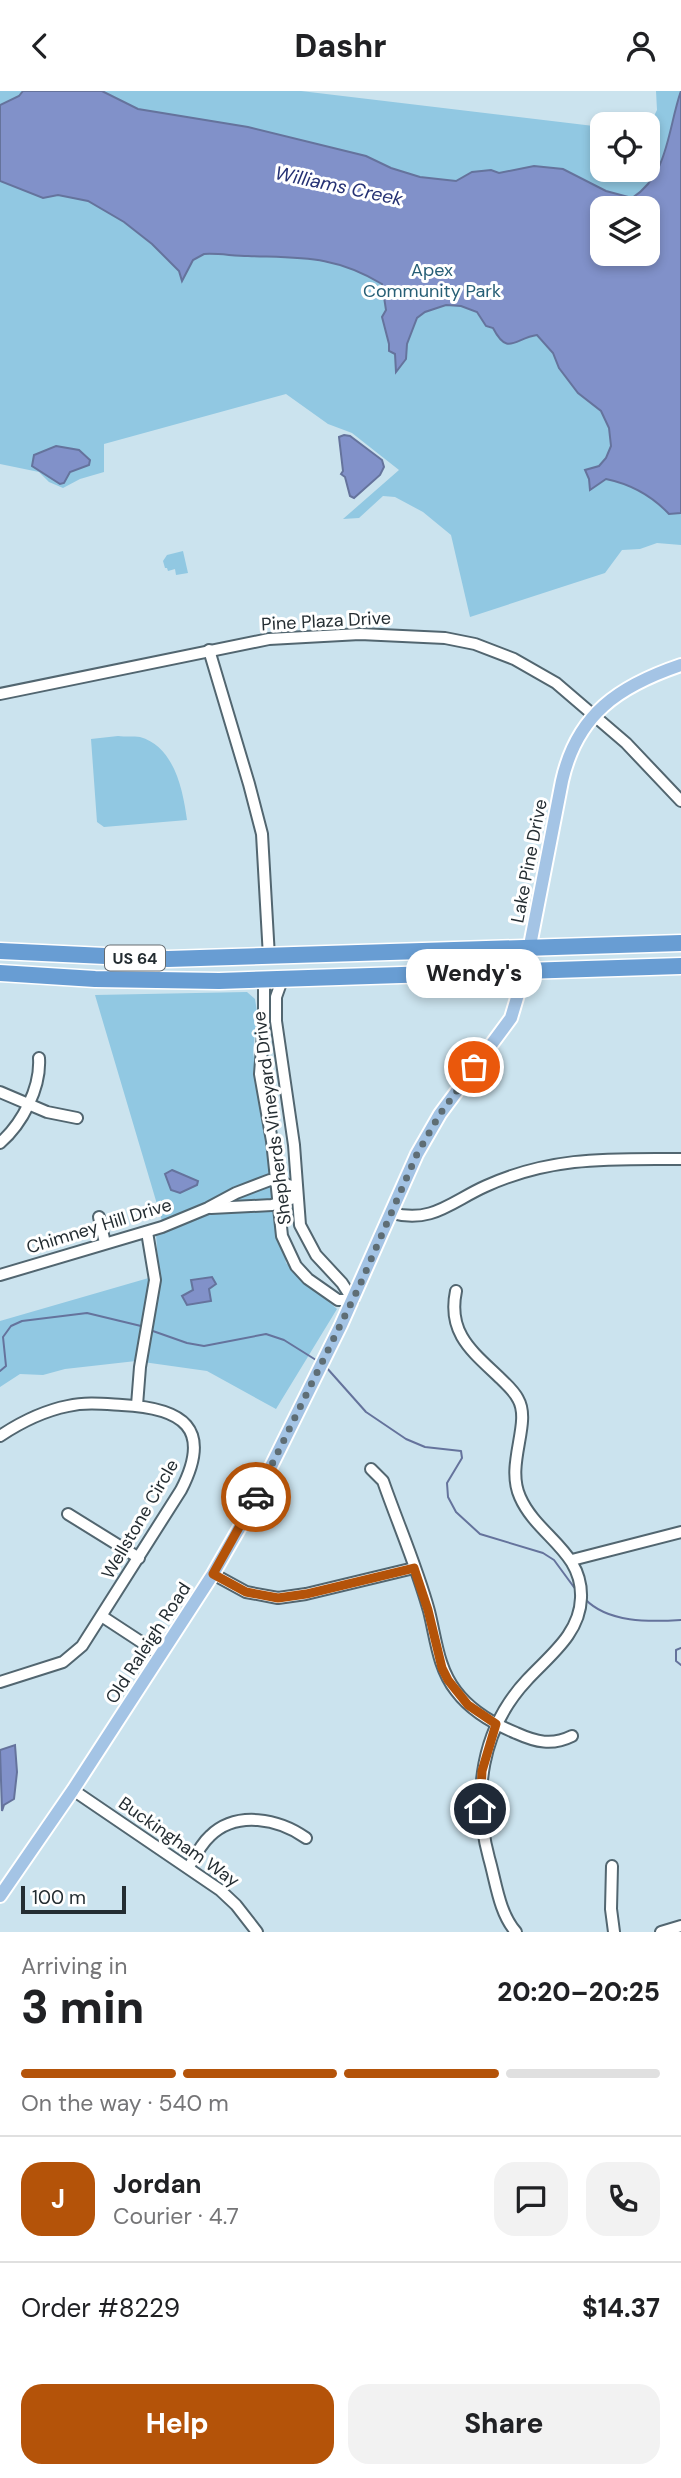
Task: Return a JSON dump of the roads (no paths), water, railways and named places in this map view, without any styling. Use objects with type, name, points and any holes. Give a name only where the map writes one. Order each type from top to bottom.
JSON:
[{"type":"highway","name":"US 64","points":[[0,951],[168,959],[681,943]]},
{"type":"highway","points":[[264,979],[271,968],[346,960],[356,954]]},
{"type":"highway","points":[[155,979],[256,970],[264,966],[269,957]]},
{"type":"highway","name":"US 64","points":[[0,973],[155,979],[289,979],[681,966]]},
{"type":"main road","name":"Lake Pine Drive","points":[[392,1213],[417,1154],[440,1114],[511,1018],[525,971],[568,756],[575,742],[594,715],[626,689],[681,665]]},
{"type":"main road","name":"Old Raleigh Road","points":[[0,1896],[73,1790],[213,1574],[248,1513],[353,1300],[392,1213]]},
{"type":"street","name":"Pine Plaza Drive","points":[[0,694],[269,639],[314,635],[402,634],[445,638],[489,649],[533,668],[561,687],[635,752],[681,801]]},
{"type":"street","points":[[209,650],[262,834],[269,957]]},
{"type":"street","name":"Shepherds Vineyard Drive","points":[[264,979],[260,1074],[272,1141],[282,1237],[303,1275],[338,1300],[353,1300]]},
{"type":"street","name":"Shepherds Vineyard Drive","points":[[289,979],[281,983],[278,989],[275,1009],[291,1124],[298,1214],[304,1235],[316,1255],[342,1283],[353,1300]]},
{"type":"street","points":[[0,1143],[14,1131],[27,1104],[38,1080],[39,1058]]},
{"type":"street","points":[[0,1091],[47,1112],[77,1118]]},
{"type":"street","points":[[392,1213],[408,1217],[438,1212],[502,1179],[569,1161],[681,1159]]},
{"type":"street","name":"Chimney Hill Drive","points":[[1,1271],[147,1232],[208,1208],[236,1193],[270,1180],[276,1181]]},
{"type":"street","points":[[276,1181],[297,1192]]},
{"type":"street","name":"Chimney Hill Drive","points":[[208,1208],[277,1204],[297,1192]]},
{"type":"street","points":[[99,1217],[105,1243]]},
{"type":"street","points":[[137,1405],[140,1367],[155,1280],[147,1232]]},
{"type":"street","points":[[457,1291],[453,1315],[461,1335],[473,1352],[514,1392],[521,1405],[522,1418],[514,1467],[518,1493],[531,1515],[572,1560],[578,1572],[581,1591],[580,1608],[574,1626],[561,1644],[517,1690],[496,1724],[482,1771],[481,1820],[506,1916],[516,1932]]},
{"type":"street","name":"Wellstone Circle","points":[[0,1436],[37,1415],[72,1405],[137,1405],[163,1409],[178,1418],[189,1430],[195,1453],[186,1480],[103,1617],[82,1646],[63,1663],[0,1682]]},
{"type":"street","points":[[371,1469],[383,1481],[428,1610],[442,1668],[448,1680],[468,1705],[496,1724],[528,1738],[545,1742],[561,1741],[572,1736]]},
{"type":"street","points":[[68,1514],[139,1558]]},
{"type":"street","points":[[572,1560],[681,1532]]},
{"type":"street","points":[[213,1574],[246,1592],[278,1598],[414,1568]]},
{"type":"street","points":[[103,1617],[161,1655]]},
{"type":"street","name":"Buckingham Way","points":[[73,1790],[226,1894],[257,1932]]},
{"type":"street","points":[[189,1867],[211,1835],[236,1821],[257,1820],[273,1823],[293,1829],[306,1838]]},
{"type":"street","points":[[612,1866],[611,1909],[614,1932]]},
{"type":"street","points":[[661,1932],[681,1926]]},
{"type":"water","name":"Williams Creek","points":[[23,91],[102,91],[138,109],[248,127],[366,156],[391,168],[420,177],[456,181],[472,172],[491,170],[499,173],[534,166],[563,169],[606,191],[625,196],[590,196],[590,266],[660,266],[660,196],[634,196],[649,182],[660,182],[660,164],[681,91],[681,513],[669,514],[648,496],[615,481],[606,479],[590,490],[585,470],[599,466],[606,458],[611,446],[609,428],[601,411],[578,393],[559,368],[553,353],[537,335],[508,344],[498,337],[493,328],[486,326],[477,312],[461,306],[446,305],[425,312],[417,318],[407,344],[406,359],[396,372],[395,354],[389,351],[382,317],[386,310],[382,284],[365,275],[317,260],[204,254],[193,260],[182,281],[179,271],[152,244],[124,222],[88,201],[58,195],[43,198],[0,181],[0,105],[19,96]]},
{"type":"water","points":[[350,436],[382,460],[384,467],[380,475],[354,498],[350,496],[345,477],[341,474],[343,471],[339,437]]},
{"type":"water","points":[[56,446],[79,450],[90,460],[89,465],[70,472],[64,483],[60,484],[32,466],[34,455]]},
{"type":"water","points":[[172,1170],[198,1181],[197,1185],[180,1193],[171,1190],[165,1174]]},
{"type":"water","points":[[212,1277],[216,1284],[209,1289],[211,1301],[187,1305],[182,1296],[193,1290],[191,1280]]},
{"type":"water","points":[[15,1745],[17,1772],[14,1799],[4,1805],[2,1811],[0,1750]]},
{"type":"waterway","points":[[0,1371],[6,1366],[3,1337],[11,1326],[22,1321],[87,1313],[141,1326]]},
{"type":"waterway","points":[[150,1330],[204,1346],[266,1334],[284,1340],[316,1360]]},
{"type":"waterway","points":[[326,1367],[366,1412],[406,1439],[425,1447],[461,1451],[462,1458],[447,1483],[448,1497],[456,1512],[480,1534],[543,1553],[554,1560],[576,1590]]},
{"type":"waterway","points":[[585,1599],[594,1607],[617,1617],[643,1621],[681,1620]]},
{"type":"waterway","points":[[681,1648],[676,1650],[676,1661],[681,1665]]},
{"type":"place","name":"Wendy's","points":[[474,1067]]},
{"type":"park label","name":"Apex Community Park","points":[[432,280]]}]
